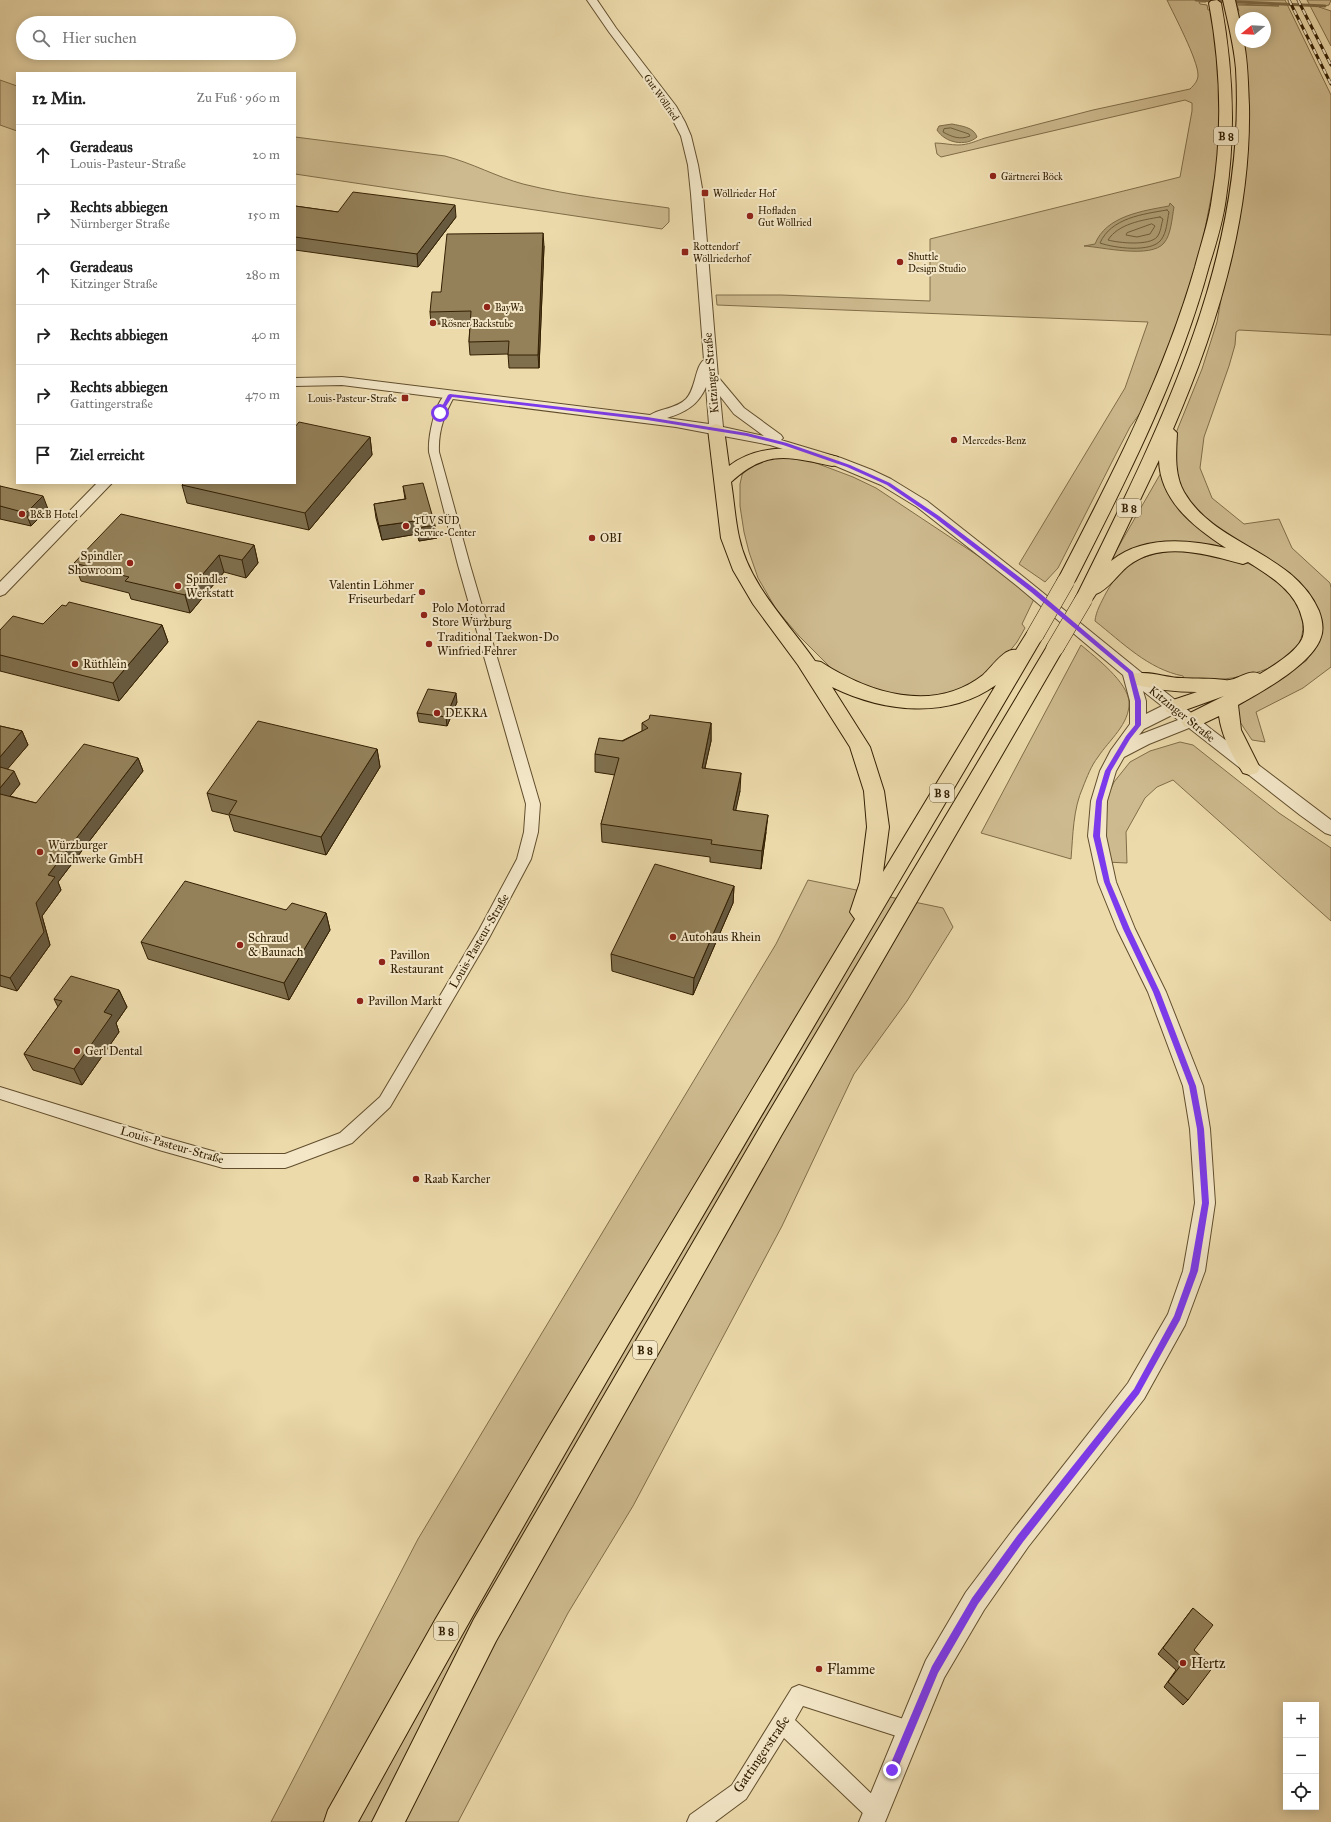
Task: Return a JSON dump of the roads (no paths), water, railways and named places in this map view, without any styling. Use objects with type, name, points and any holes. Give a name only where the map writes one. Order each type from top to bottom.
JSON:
[{"type":"highway","name":"B 8","points":[[388,1822],[485,1630],[768,1136],[1084,599],[1143,478],[1171,416],[1202,334],[1219,280],[1238,195],[1244,125],[1242,68],[1223,6]]},
{"type":"highway","name":"B 8","points":[[340,1822],[446,1631],[1035,635],[1066,581],[1121,474],[1154,403],[1184,327],[1199,281],[1220,194],[1227,124],[1223,6]]},
{"type":"highway","points":[[1171,416],[1166,457],[1169,476],[1176,494],[1191,513],[1212,530],[1289,582],[1304,600],[1312,619],[1312,639],[1298,657],[1279,670],[1229,695],[1190,721]]},
{"type":"highway","points":[[716,429],[730,538],[742,570],[759,600],[805,661],[833,703],[860,748],[874,791],[878,827],[871,882],[848,951]]},
{"type":"highway","points":[[723,481],[740,464],[751,458],[767,453],[784,453],[832,461]]},
{"type":"highway","points":[[1084,599],[1113,570],[1130,556],[1167,546],[1198,547],[1225,552],[1267,566]]},
{"type":"highway","points":[[805,661],[833,681],[853,690],[901,702],[924,703],[943,700],[980,686],[991,678],[1035,635]]},
{"type":"highway","points":[[1134,676],[1229,695]]},
{"type":"highway","points":[[1174,707],[1229,695]]},
{"type":"highway","points":[[1229,695],[1228,721],[1234,738],[1250,768]]},
{"type":"street","name":"Gut Wöllried","points":[[592,0],[612,30],[672,108],[686,136],[693,165],[706,293]]},
{"type":"street","name":"Kitzinger Straße","points":[[706,293],[716,429],[785,444],[867,474],[888,484],[937,517],[1033,590],[1134,676],[1190,721],[1331,829]]},
{"type":"street","points":[[647,419],[684,408],[694,400],[699,391],[710,353]]},
{"type":"street","points":[[712,378],[739,411],[785,444]]},
{"type":"street","points":[[296,382],[342,381],[716,429]]},
{"type":"street","name":"Louis-Pasteur-Straße","points":[[0,1093],[223,1161],[285,1161],[346,1138],[385,1102],[500,907],[524,859],[531,832],[533,804],[464,565],[434,452],[434,427],[450,395]]},
{"type":"street","points":[[0,591],[104,484]]},
{"type":"street","points":[[1134,676],[1138,701],[1138,725]]},
{"type":"street","points":[[783,1723],[874,1817],[935,1670],[975,1601],[1020,1539],[1136,1391],[1177,1318],[1194,1271],[1206,1203],[1200,1129],[1193,1086],[1157,992],[1126,929],[1107,882],[1097,836],[1099,801],[1108,771],[1117,754],[1138,725],[1174,707]]},
{"type":"street","points":[[1117,754],[1143,740],[1190,721]]},
{"type":"street","name":"Gattingerstraße","points":[[696,1822],[739,1792],[799,1695],[909,1730]]},
{"type":"water","points":[[952,124],[970,129],[977,137],[962,143],[950,141],[937,130],[939,126]]},
{"type":"water","points":[[1170,203],[1174,207],[1170,231],[1164,243],[1158,248],[1126,251],[1084,246],[1095,244],[1107,227],[1126,216],[1169,206]]},
{"type":"waterway","points":[[1196,0],[1325,6]]},
{"type":"railway","points":[[1289,0],[1331,84]]},
{"type":"railway","points":[[1298,0],[1331,65]]},
{"type":"place","name":"Gärtnerei Böck","points":[[993,176]]},
{"type":"place","name":"Wöllrieder Hof","points":[[705,193]]},
{"type":"place","name":"Hofladen Gut Wöllried","points":[[750,216]]},
{"type":"place","name":"Rottendorf Wöllriederhof","points":[[685,252]]},
{"type":"place","name":"Shuttle Design Studio","points":[[900,262]]},
{"type":"place","name":"BayWa","points":[[487,307]]},
{"type":"place","name":"Rösner Backstube","points":[[433,323]]},
{"type":"place","name":"Louis-Pasteur-Straße","points":[[405,398]]},
{"type":"place","name":"Mercedes-Benz","points":[[954,440]]},
{"type":"place","name":"B&B Hotel","points":[[22,514]]},
{"type":"place","name":"TÜV SÜD Service-Center","points":[[406,526]]},
{"type":"place","name":"OBI","points":[[592,538]]},
{"type":"place","name":"Spindler Showroom","points":[[130,563]]},
{"type":"place","name":"Spindler Werkstatt","points":[[178,586]]},
{"type":"place","name":"Valentin Löhmer Friseurbedarf","points":[[422,592]]},
{"type":"place","name":"Polo Motorrad Store Würzburg","points":[[424,615]]},
{"type":"place","name":"Traditional Taekwon-Do Winfried Fehrer","points":[[429,644]]},
{"type":"place","name":"Rüthlein","points":[[75,664]]},
{"type":"place","name":"DEKRA","points":[[437,713]]},
{"type":"place","name":"Würzburger Milchwerke GmbH","points":[[40,852]]},
{"type":"place","name":"Autohaus Rhein","points":[[673,937]]},
{"type":"place","name":"Schraud & Baunach","points":[[240,945]]},
{"type":"place","name":"Pavillon Restaurant","points":[[382,962]]},
{"type":"place","name":"Pavillon Markt","points":[[360,1001]]},
{"type":"place","name":"Gerl Dental","points":[[77,1051]]},
{"type":"place","name":"Raab Karcher","points":[[416,1179]]},
{"type":"place","name":"Hertz","points":[[1183,1663]]},
{"type":"place","name":"Flamme","points":[[819,1669]]}]
